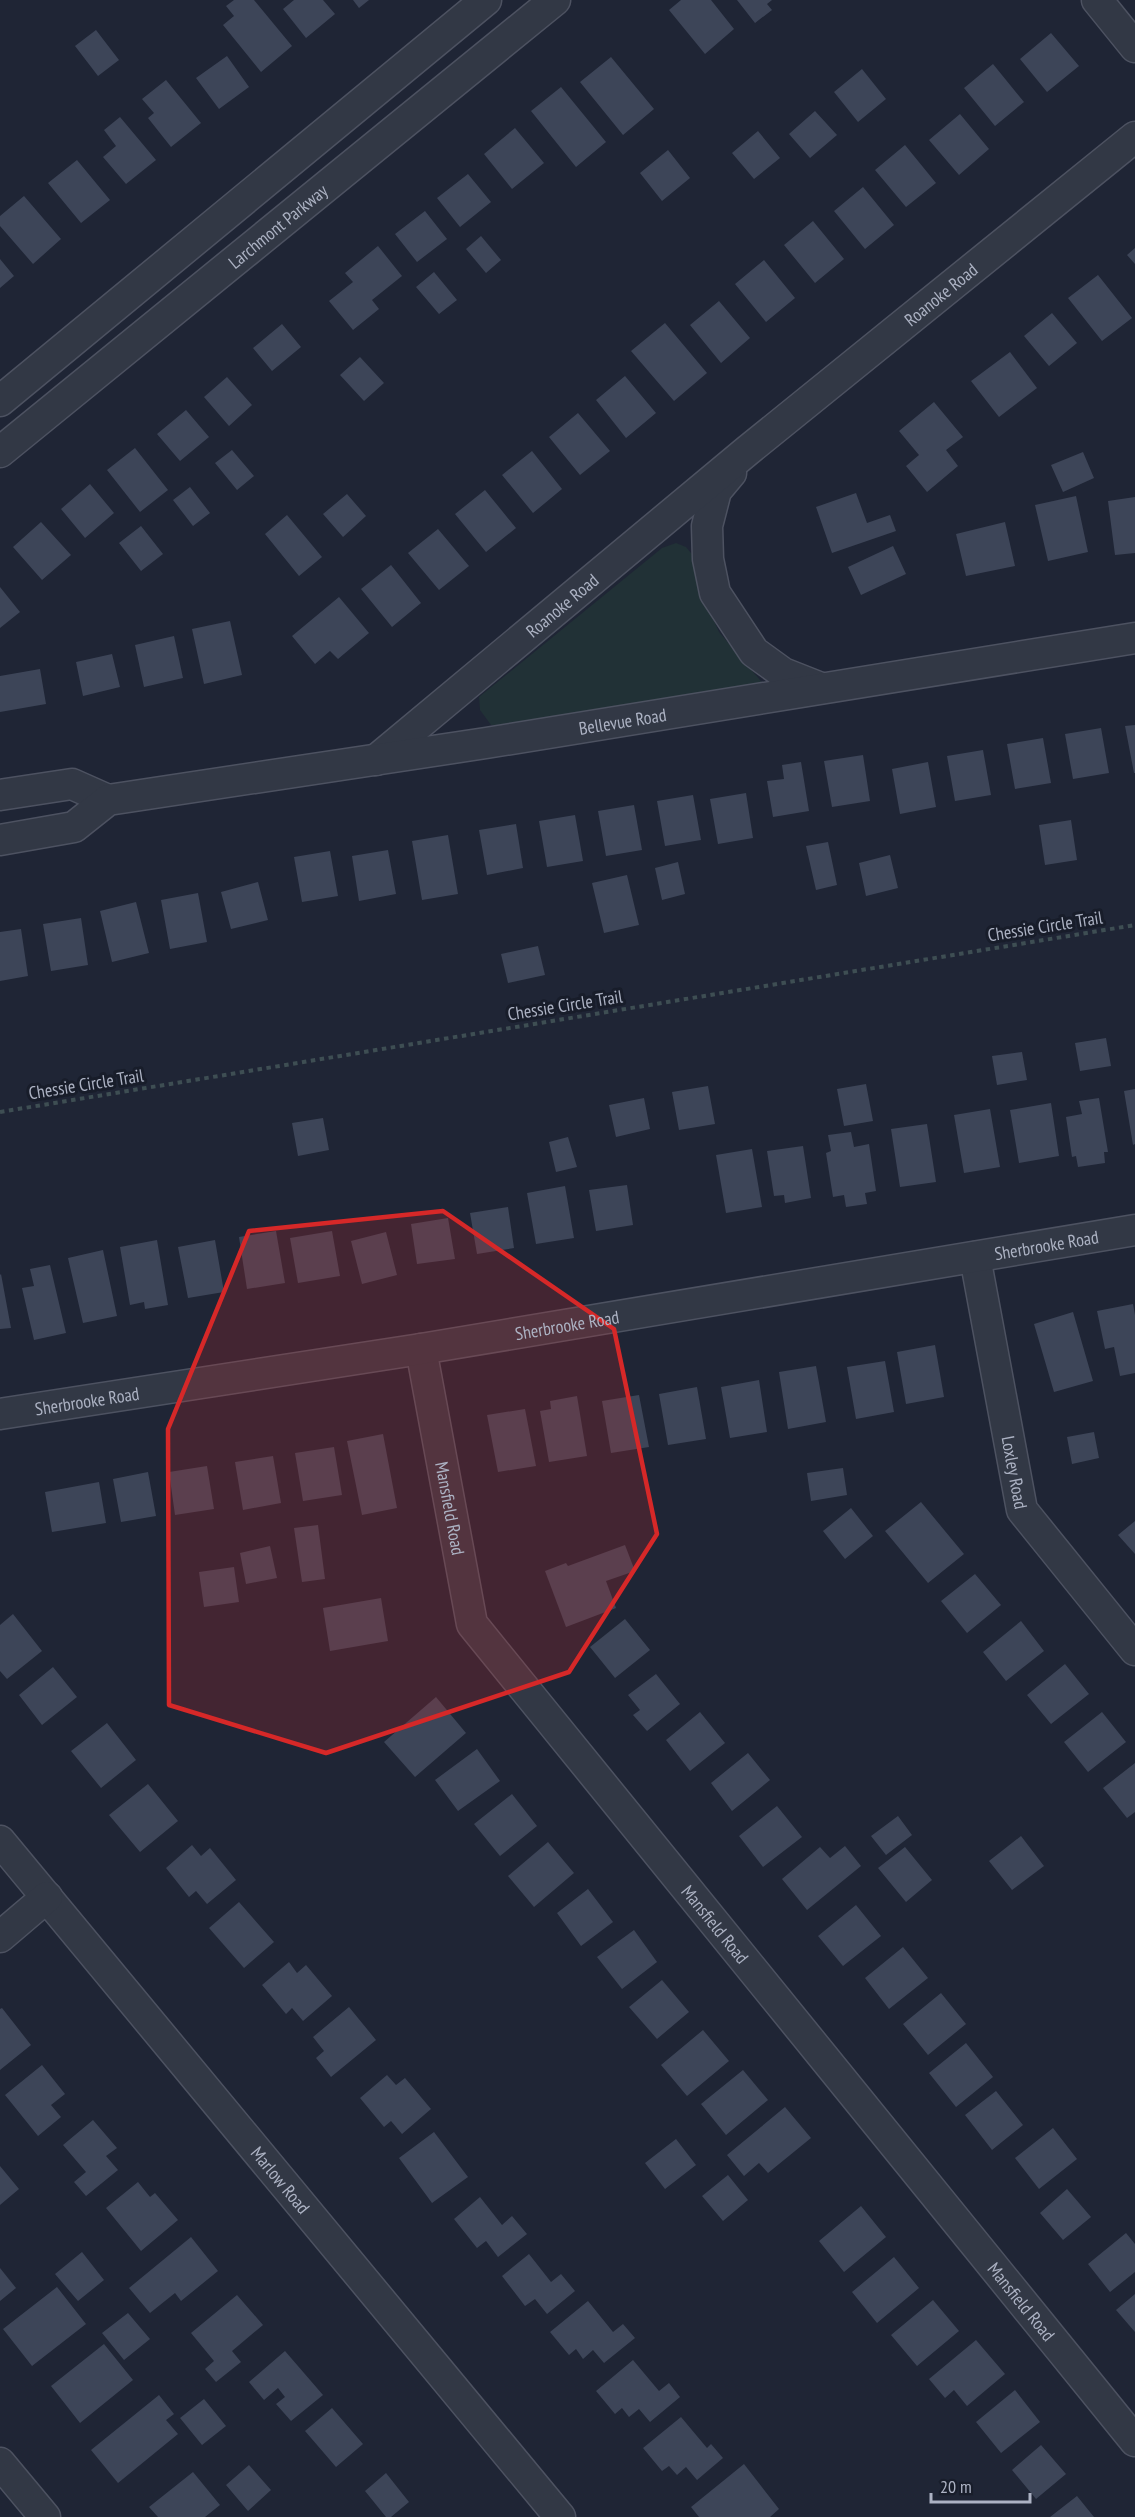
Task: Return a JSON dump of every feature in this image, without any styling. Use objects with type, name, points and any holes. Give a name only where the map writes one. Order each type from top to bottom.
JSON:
[{"type":"street","points":[[0,401],[486,0]]},
{"type":"street","name":"Larchmont Parkway","points":[[0,452],[555,0]]},
{"type":"street","points":[[1097,0],[1135,47]]},
{"type":"street","name":"Roanoke Road","points":[[376,760],[747,452],[1135,137]]},
{"type":"street","name":"Roanoke Road","points":[[747,452],[716,491],[707,526],[708,559],[715,593],[754,652],[783,673],[821,688]]},
{"type":"street","name":"Bellevue Road","points":[[0,840],[74,827],[108,800],[376,760],[1135,638]]},
{"type":"street","points":[[0,795],[72,784],[108,800]]},
{"type":"street","name":"Sherbrooke Road","points":[[0,1414],[422,1349],[1135,1230]]},
{"type":"street","name":"Loxley Road","points":[[975,1257],[1022,1510],[1135,1650]]},
{"type":"street","name":"Mansfield Road","points":[[422,1349],[472,1624],[1135,2441]]},
{"type":"street","name":"Marlow Road","points":[[0,1841],[560,2517]]},
{"type":"street","points":[[0,1937],[47,1897]]},
{"type":"street","points":[[0,2463],[45,2517]]},
{"type":"path","name":"Chessie Circle Trail","points":[[0,1112],[1135,925]]},
{"type":"highlighted area","points":[[443,1211],[614,1329],[657,1534],[569,1672],[326,1753],[169,1705],[168,1429],[249,1231]]},
{"type":"shaded area","points":[[676,543],[686,547],[696,559],[704,598],[719,632],[765,686],[491,725],[480,710],[479,697],[662,548]]},
{"type":"building","points":[[234,0],[254,0],[292,46],[261,72],[223,25],[234,16],[226,6]]},
{"type":"building","points":[[294,0],[323,0],[335,14],[306,38],[283,9]]},
{"type":"building","points":[[353,0],[369,0],[359,8]]},
{"type":"building","points":[[681,0],[711,0],[734,29],[705,54],[669,10]]},
{"type":"building","points":[[737,0],[772,0],[767,4],[772,10],[755,23]]},
{"type":"building","points":[[96,30],[119,60],[98,76],[75,46]]},
{"type":"building","points":[[1051,33],[1079,66],[1047,92],[1020,59]]},
{"type":"building","points":[[227,56],[249,87],[219,109],[196,78]]},
{"type":"building","points":[[611,57],[654,109],[623,135],[580,82]]},
{"type":"building","points":[[993,64],[1024,102],[995,126],[964,88]]},
{"type":"building","points":[[862,69],[886,99],[858,122],[834,92]]},
{"type":"building","points":[[166,80],[201,123],[171,147],[148,118],[154,113],[142,99]]},
{"type":"building","points":[[561,87],[606,142],[576,167],[531,111]]},
{"type":"building","points":[[815,111],[837,135],[810,158],[789,134]]},
{"type":"building","points":[[960,114],[989,149],[959,175],[929,140]]},
{"type":"building","points":[[120,117],[156,160],[126,184],[103,157],[116,146],[104,130]]},
{"type":"building","points":[[515,128],[544,163],[512,189],[484,154]]},
{"type":"building","points":[[758,131],[780,158],[754,179],[732,153]]},
{"type":"building","points":[[905,145],[936,183],[906,207],[875,170]]},
{"type":"building","points":[[668,150],[690,178],[662,201],[640,173]]},
{"type":"building","points":[[77,160],[110,200],[81,223],[48,183]]},
{"type":"building","points":[[468,174],[491,202],[460,227],[437,198]]},
{"type":"building","points":[[863,187],[894,225],[865,249],[834,211]]},
{"type":"building","points":[[24,196],[61,239],[33,264],[0,226],[0,216]]},
{"type":"building","points":[[425,211],[447,239],[417,262],[395,234]]},
{"type":"building","points":[[813,221],[844,259],[815,283],[784,245]]},
{"type":"building","points":[[481,236],[501,260],[486,273],[466,249]]},
{"type":"building","points":[[378,246],[402,276],[372,300],[379,309],[353,330],[329,301],[353,282],[345,273]]},
{"type":"building","points":[[1135,248],[1135,264],[1127,255]]},
{"type":"building","points":[[0,259],[14,276],[0,288]]},
{"type":"building","points":[[764,260],[795,298],[766,322],[735,284]]},
{"type":"building","points":[[434,272],[457,300],[439,314],[416,287]]},
{"type":"building","points":[[1098,275],[1132,318],[1102,341],[1068,298]]},
{"type":"building","points":[[719,301],[750,338],[721,363],[690,325]]},
{"type":"building","points":[[1052,313],[1077,343],[1049,366],[1024,336]]},
{"type":"building","points":[[665,323],[707,373],[674,401],[631,351]]},
{"type":"building","points":[[282,324],[301,347],[272,371],[253,348]]},
{"type":"building","points":[[1010,352],[1037,388],[999,417],[971,381]]},
{"type":"building","points":[[360,357],[384,383],[364,401],[340,375]]},
{"type":"building","points":[[625,376],[656,413],[626,438],[596,400]]},
{"type":"building","points":[[227,377],[252,405],[229,426],[204,397]]},
{"type":"building","points":[[934,402],[963,437],[946,450],[958,466],[927,492],[906,466],[919,455],[899,431]]},
{"type":"building","points":[[186,410],[209,437],[180,461],[157,434]]},
{"type":"building","points":[[578,413],[610,451],[580,475],[549,437]]},
{"type":"building","points":[[135,448],[168,490],[140,512],[107,470]]},
{"type":"building","points":[[232,450],[254,476],[237,490],[215,463]]},
{"type":"building","points":[[532,451],[562,489],[533,513],[502,475]]},
{"type":"building","points":[[1083,452],[1094,478],[1063,492],[1051,465]]},
{"type":"building","points":[[90,484],[114,513],[85,538],[61,509]]},
{"type":"building","points":[[190,487],[210,513],[193,526],[173,500]]},
{"type":"building","points":[[485,490],[516,528],[486,552],[455,514]]},
{"type":"building","points":[[856,493],[867,523],[890,515],[896,531],[832,553],[816,507]]},
{"type":"building","points":[[347,494],[366,516],[343,537],[323,514]]},
{"type":"building","points":[[1076,496],[1088,552],[1048,561],[1035,505]]},
{"type":"building","points":[[1135,497],[1135,553],[1115,555],[1108,501]]},
{"type":"building","points":[[287,515],[322,557],[299,576],[265,534]]},
{"type":"building","points":[[41,522],[71,555],[42,580],[13,547]]},
{"type":"building","points":[[1005,522],[1015,566],[966,576],[956,534]]},
{"type":"building","points":[[141,526],[163,554],[141,571],[119,543]]},
{"type":"building","points":[[438,529],[469,566],[439,590],[408,553]]},
{"type":"building","points":[[893,546],[906,574],[861,595],[848,567]]},
{"type":"building","points":[[391,565],[421,603],[392,627],[361,589]]},
{"type":"building","points":[[0,587],[20,612],[0,628]]},
{"type":"building","points":[[339,597],[369,633],[338,659],[330,651],[315,664],[292,636]]},
{"type":"building","points":[[230,621],[242,675],[204,684],[192,629]]},
{"type":"building","points":[[174,636],[183,678],[144,687],[135,645]]},
{"type":"building","points":[[112,654],[120,687],[83,696],[76,662]]},
{"type":"building","points":[[40,669],[46,704],[0,712],[0,676]]},
{"type":"building","points":[[1135,725],[1135,773],[1134,773],[1125,726]]},
{"type":"building","points":[[1101,728],[1109,773],[1073,779],[1065,734]]},
{"type":"building","points":[[1043,738],[1051,783],[1015,789],[1007,744]]},
{"type":"building","points":[[983,750],[991,795],[955,801],[947,756]]},
{"type":"building","points":[[863,755],[870,801],[832,807],[824,761]]},
{"type":"building","points":[[801,762],[809,811],[773,817],[767,781],[784,779],[782,765]]},
{"type":"building","points":[[928,762],[936,807],[900,814],[892,769]]},
{"type":"building","points":[[746,793],[753,838],[718,844],[710,799]]},
{"type":"building","points":[[693,795],[701,840],[665,846],[657,801]]},
{"type":"building","points":[[634,805],[642,850],[606,856],[598,811]]},
{"type":"building","points":[[575,815],[583,861],[547,867],[539,821]]},
{"type":"building","points":[[1071,820],[1077,860],[1045,865],[1039,825]]},
{"type":"building","points":[[516,824],[523,868],[487,875],[479,830]]},
{"type":"building","points":[[448,835],[458,894],[422,900],[412,841]]},
{"type":"building","points":[[828,842],[837,885],[816,890],[806,846]]},
{"type":"building","points":[[388,850],[396,894],[359,901],[352,856]]},
{"type":"building","points":[[330,851],[338,896],[302,902],[294,857]]},
{"type":"building","points":[[890,855],[898,888],[866,896],[859,863]]},
{"type":"building","points":[[678,862],[685,894],[662,900],[655,868]]},
{"type":"building","points":[[627,875],[639,925],[604,933],[592,883]]},
{"type":"building","points":[[258,882],[268,920],[231,929],[221,892]]},
{"type":"building","points":[[198,893],[207,942],[170,949],[161,900]]},
{"type":"building","points":[[136,902],[149,953],[112,962],[100,911]]},
{"type":"building","points":[[81,918],[88,965],[51,971],[43,924]]},
{"type":"building","points":[[21,929],[28,976],[0,981],[0,932]]},
{"type":"building","points":[[538,946],[545,975],[508,983],[501,954]]},
{"type":"building","points":[[1106,1038],[1111,1066],[1080,1071],[1075,1043]]},
{"type":"building","points":[[1022,1052],[1027,1080],[997,1085],[992,1056]]},
{"type":"building","points":[[866,1084],[873,1121],[844,1126],[837,1089]]},
{"type":"building","points":[[708,1086],[715,1124],[679,1130],[672,1092]]},
{"type":"building","points":[[1135,1089],[1135,1144],[1133,1145],[1124,1091]]},
{"type":"building","points":[[644,1098],[650,1129],[616,1137],[609,1105]]},
{"type":"building","points":[[1099,1098],[1108,1152],[1104,1152],[1105,1163],[1078,1167],[1076,1156],[1072,1157],[1066,1117],[1082,1114],[1079,1101]]},
{"type":"building","points":[[1051,1103],[1059,1156],[1019,1163],[1010,1110]]},
{"type":"building","points":[[990,1109],[1000,1167],[964,1173],[954,1115]]},
{"type":"building","points":[[323,1118],[329,1150],[298,1156],[292,1123]]},
{"type":"building","points":[[927,1124],[936,1182],[900,1187],[891,1129]]},
{"type":"building","points":[[851,1132],[854,1147],[869,1144],[876,1191],[865,1193],[867,1204],[846,1207],[844,1195],[833,1197],[826,1153],[831,1151],[828,1135]]},
{"type":"building","points":[[568,1137],[577,1167],[556,1172],[549,1142]]},
{"type":"building","points":[[803,1146],[811,1198],[785,1203],[784,1195],[774,1196],[767,1151]]},
{"type":"building","points":[[752,1149],[762,1207],[726,1213],[716,1155]]},
{"type":"building","points":[[627,1185],[633,1225],[596,1231],[589,1190]]},
{"type":"building","points":[[565,1186],[574,1238],[536,1244],[527,1193]]},
{"type":"building","points":[[508,1207],[514,1248],[477,1254],[470,1213]]},
{"type":"building","points":[[448,1218],[455,1259],[417,1264],[411,1224]]},
{"type":"building","points":[[276,1231],[285,1283],[247,1289],[239,1237]]},
{"type":"building","points":[[332,1231],[340,1276],[298,1283],[290,1238]]},
{"type":"building","points":[[386,1232],[397,1275],[362,1284],[351,1241]]},
{"type":"building","points":[[157,1240],[168,1305],[145,1309],[144,1302],[130,1305],[120,1247]]},
{"type":"building","points":[[215,1240],[224,1292],[188,1298],[178,1247]]},
{"type":"building","points":[[103,1250],[117,1316],[83,1323],[68,1258]]},
{"type":"building","points":[[50,1265],[66,1333],[34,1340],[22,1288],[34,1286],[30,1269]]},
{"type":"building","points":[[0,1275],[11,1328],[0,1329]]},
{"type":"building","points":[[1133,1304],[1135,1373],[1120,1376],[1114,1347],[1105,1349],[1097,1311]]},
{"type":"building","points":[[1073,1312],[1093,1381],[1054,1392],[1034,1324]]},
{"type":"building","points":[[935,1345],[944,1397],[906,1404],[897,1352]]},
{"type":"building","points":[[885,1361],[894,1412],[856,1419],[847,1367]]},
{"type":"building","points":[[816,1366],[826,1422],[788,1429],[779,1372]]},
{"type":"building","points":[[759,1380],[767,1432],[730,1438],[721,1387]]},
{"type":"building","points":[[697,1387],[706,1439],[668,1445],[659,1394]]},
{"type":"building","points":[[639,1395],[649,1447],[611,1453],[602,1401]]},
{"type":"building","points":[[577,1396],[587,1456],[549,1462],[540,1411],[551,1409],[550,1401]]},
{"type":"building","points":[[525,1409],[536,1466],[498,1472],[487,1415]]},
{"type":"building","points":[[1094,1432],[1099,1458],[1072,1464],[1067,1437]]},
{"type":"building","points":[[383,1434],[397,1508],[362,1515],[347,1441]]},
{"type":"building","points":[[334,1447],[342,1495],[303,1501],[295,1453]]},
{"type":"building","points":[[273,1456],[281,1503],[243,1510],[235,1462]]},
{"type":"building","points":[[207,1466],[214,1509],[175,1515],[169,1472]]},
{"type":"building","points":[[843,1468],[847,1495],[811,1501],[807,1473]]},
{"type":"building","points":[[148,1472],[156,1516],[121,1522],[113,1479]]},
{"type":"building","points":[[99,1482],[106,1523],[52,1532],[45,1492]]},
{"type":"building","points":[[921,1502],[964,1554],[928,1583],[885,1531]]},
{"type":"building","points":[[851,1508],[873,1536],[845,1559],[823,1531]]},
{"type":"building","points":[[1135,1521],[1135,1554],[1118,1535]]},
{"type":"building","points":[[318,1525],[325,1579],[302,1582],[294,1528]]},
{"type":"building","points":[[625,1545],[635,1571],[606,1581],[616,1608],[566,1627],[545,1571],[566,1563],[568,1566]]},
{"type":"building","points":[[270,1546],[277,1578],[246,1584],[240,1553]]},
{"type":"building","points":[[234,1567],[239,1602],[204,1607],[199,1572]]},
{"type":"building","points":[[975,1574],[1001,1605],[967,1633],[941,1601]]},
{"type":"building","points":[[381,1598],[388,1641],[330,1651],[323,1608]]},
{"type":"building","points":[[13,1614],[42,1651],[7,1679],[0,1671],[0,1625]]},
{"type":"building","points":[[625,1619],[650,1650],[615,1678],[590,1647]]},
{"type":"building","points":[[1021,1621],[1044,1651],[1006,1681],[983,1652]]},
{"type":"building","points":[[1065,1664],[1089,1694],[1051,1724],[1027,1695]]},
{"type":"building","points":[[53,1667],[77,1697],[42,1725],[19,1695]]},
{"type":"building","points":[[656,1674],[680,1704],[647,1731],[633,1715],[640,1710],[628,1695]]},
{"type":"building","points":[[436,1697],[466,1733],[415,1777],[384,1742]]},
{"type":"building","points":[[700,1712],[725,1743],[690,1771],[666,1740]]},
{"type":"building","points":[[1102,1712],[1126,1742],[1088,1772],[1064,1742]]},
{"type":"building","points":[[107,1723],[136,1760],[101,1788],[71,1751]]},
{"type":"building","points":[[477,1749],[500,1781],[458,1811],[435,1780]]},
{"type":"building","points":[[748,1753],[770,1780],[732,1811],[711,1783]]},
{"type":"building","points":[[1135,1763],[1135,1812],[1127,1818],[1103,1788]]},
{"type":"building","points":[[148,1784],[178,1821],[140,1852],[109,1815]]},
{"type":"building","points":[[512,1794],[537,1826],[500,1856],[474,1824]]},
{"type":"building","points":[[777,1806],[802,1837],[763,1867],[739,1836]]},
{"type":"building","points":[[898,1816],[912,1835],[886,1855],[871,1836]]},
{"type":"building","points":[[1021,1836],[1044,1866],[1012,1890],[989,1861]]},
{"type":"building","points":[[548,1842],[574,1873],[534,1907],[508,1876]]},
{"type":"building","points":[[192,1845],[201,1856],[210,1848],[236,1880],[207,1904],[196,1891],[189,1897],[166,1868]]},
{"type":"building","points":[[845,1846],[861,1866],[807,1910],[782,1879],[820,1847],[830,1858]]},
{"type":"building","points":[[905,1847],[932,1880],[906,1902],[878,1868]]},
{"type":"building","points":[[588,1889],[613,1922],[581,1946],[557,1913]]},
{"type":"building","points":[[239,1902],[274,1942],[244,1968],[209,1928]]},
{"type":"building","points":[[856,1905],[881,1936],[843,1966],[818,1936]]},
{"type":"building","points":[[634,1930],[657,1962],[622,1989],[597,1957]]},
{"type":"building","points":[[903,1947],[928,1978],[889,2009],[865,1978]]},
{"type":"building","points":[[289,1962],[297,1973],[306,1965],[332,1996],[303,2021],[292,2008],[286,2014],[262,1985]]},
{"type":"building","points":[[662,1980],[689,2012],[657,2039],[629,2007]]},
{"type":"building","points":[[941,1993],[966,2024],[928,2055],[903,2024]]},
{"type":"building","points":[[349,2007],[376,2040],[331,2077],[316,2058],[324,2051],[313,2037]]},
{"type":"building","points":[[2,2008],[31,2045],[0,2070],[0,2009]]},
{"type":"building","points":[[703,2030],[729,2061],[687,2096],[661,2065]]},
{"type":"building","points":[[966,2043],[993,2077],[956,2107],[929,2073]]},
{"type":"building","points":[[42,2065],[65,2094],[51,2105],[61,2117],[38,2136],[5,2095]]},
{"type":"building","points":[[743,2070],[768,2100],[726,2135],[701,2104]]},
{"type":"building","points":[[387,2075],[396,2085],[405,2078],[431,2109],[402,2134],[391,2121],[384,2127],[360,2098]]},
{"type":"building","points":[[996,2091],[1023,2125],[992,2150],[965,2115]]},
{"type":"building","points":[[785,2107],[811,2138],[768,2173],[759,2163],[744,2176],[727,2155]]},
{"type":"building","points":[[93,2120],[117,2148],[106,2156],[118,2170],[86,2196],[74,2182],[86,2172],[63,2145]]},
{"type":"building","points":[[1053,2128],[1077,2159],[1039,2189],[1015,2158]]},
{"type":"building","points":[[434,2132],[468,2177],[432,2203],[399,2158]]},
{"type":"building","points":[[676,2139],[696,2165],[665,2189],[645,2163]]},
{"type":"building","points":[[0,2166],[19,2189],[0,2205]]},
{"type":"building","points":[[728,2175],[748,2200],[723,2221],[702,2196]]},
{"type":"building","points":[[138,2182],[150,2197],[155,2193],[178,2220],[141,2251],[106,2208]]},
{"type":"building","points":[[1067,2189],[1091,2217],[1063,2240],[1040,2213]]},
{"type":"building","points":[[480,2197],[502,2225],[512,2216],[527,2234],[498,2257],[486,2241],[477,2248],[454,2219]]},
{"type":"building","points":[[861,2206],[886,2237],[844,2272],[819,2241]]},
{"type":"building","points":[[1126,2233],[1135,2244],[1135,2272],[1110,2292],[1088,2264]]},
{"type":"building","points":[[191,2237],[218,2271],[181,2301],[175,2293],[150,2313],[129,2288]]},
{"type":"building","points":[[82,2252],[104,2280],[78,2301],[55,2274]]},
{"type":"building","points":[[529,2254],[551,2282],[561,2274],[575,2291],[547,2314],[535,2299],[525,2306],[502,2276]]},
{"type":"building","points":[[894,2257],[919,2288],[877,2323],[852,2292]]},
{"type":"building","points":[[0,2268],[16,2288],[0,2301]]},
{"type":"building","points":[[57,2287],[86,2324],[32,2366],[3,2329]]},
{"type":"building","points":[[1135,2294],[1135,2332],[1116,2310]]},
{"type":"building","points":[[237,2295],[263,2325],[232,2351],[241,2362],[216,2382],[205,2369],[214,2361],[191,2333]]},
{"type":"building","points":[[933,2300],[959,2331],[917,2366],[891,2335]]},
{"type":"building","points":[[588,2301],[613,2332],[623,2324],[635,2338],[604,2363],[593,2350],[583,2359],[576,2349],[569,2355],[550,2332]]},
{"type":"building","points":[[128,2313],[150,2339],[124,2360],[102,2333]]},
{"type":"building","points":[[976,2340],[1005,2374],[967,2406],[954,2390],[945,2398],[929,2379]]},
{"type":"building","points":[[104,2344],[133,2380],[80,2423],[51,2386]]},
{"type":"building","points":[[285,2351],[323,2395],[291,2421],[276,2404],[285,2397],[278,2388],[264,2400],[249,2382]]},
{"type":"building","points":[[633,2360],[659,2391],[669,2383],[680,2397],[650,2422],[639,2409],[629,2417],[622,2408],[615,2414],[596,2391]]},
{"type":"building","points":[[1015,2390],[1040,2422],[1001,2453],[976,2422]]},
{"type":"building","points":[[159,2395],[174,2414],[166,2420],[178,2434],[118,2483],[91,2450]]},
{"type":"building","points":[[204,2399],[226,2426],[202,2445],[180,2418]]},
{"type":"building","points":[[332,2408],[363,2444],[336,2467],[305,2431]]},
{"type":"building","points":[[681,2417],[707,2448],[711,2444],[723,2458],[697,2480],[686,2467],[677,2475],[669,2466],[662,2471],[643,2448]]},
{"type":"building","points":[[1041,2445],[1066,2474],[1036,2499],[1012,2470]]},
{"type":"building","points":[[744,2464],[779,2509],[770,2517],[699,2517],[691,2507]]},
{"type":"building","points":[[249,2465],[271,2490],[248,2511],[226,2485]]},
{"type":"building","points":[[193,2472],[220,2505],[205,2517],[158,2517],[149,2507]]},
{"type":"building","points":[[386,2473],[409,2502],[391,2517],[386,2517],[365,2491]]},
{"type":"building","points":[[1077,2496],[1094,2517],[1050,2517]]}]
